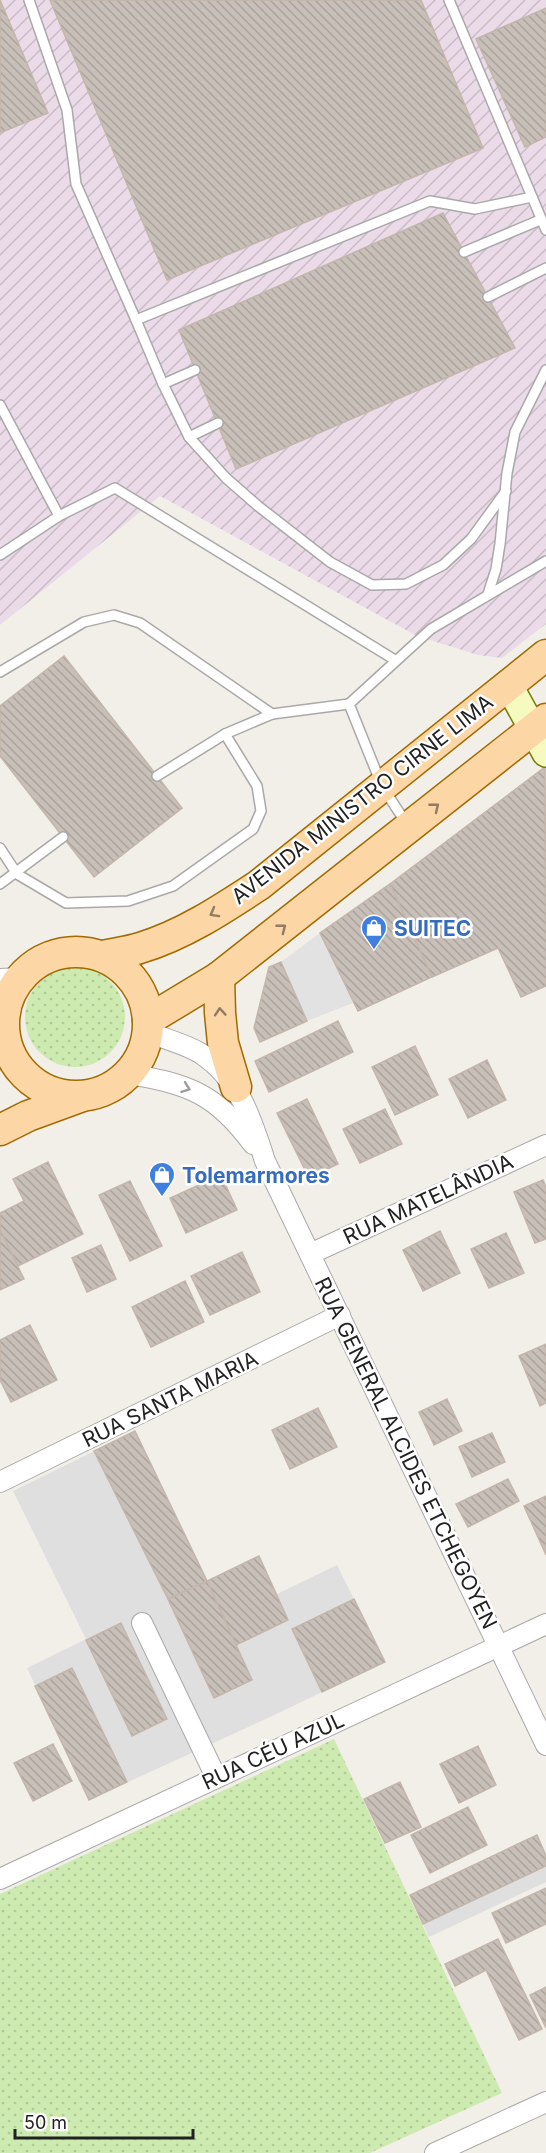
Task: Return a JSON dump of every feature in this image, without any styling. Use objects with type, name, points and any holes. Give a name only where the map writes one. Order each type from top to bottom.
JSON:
[{"type":"main road","name":"AVENIDA MINISTRO CIRNE LIMA","points":[[103,956],[139,948],[177,934],[222,909],[258,885],[546,655]]},
{"type":"main road","points":[[148,1026],[219,977],[409,827],[542,733]]},
{"type":"main road","points":[[0,1130],[28,1116],[108,1090],[129,1074],[142,1054],[148,1026],[144,999],[135,981],[121,966],[103,956],[73,950],[43,958],[9,978],[2,1030],[13,1061],[31,1082],[55,1094],[81,1097]]},
{"type":"main road","points":[[219,977],[223,1043],[236,1088]]},
{"type":"street","points":[[508,684],[542,733]]},
{"type":"street","name":"RUA GENERAL ALCIDES ETCHEGOYEN","points":[[148,1026],[199,1053],[219,1068],[236,1088],[253,1124],[265,1161],[546,1745]]},
{"type":"street","name":"RUA GENERAL ALCIDES ETCHEGOYEN","points":[[129,1074],[159,1079],[200,1093],[236,1122],[265,1161]]},
{"type":"street","name":"RUA MATELÂNDIA","points":[[310,1254],[546,1144]]},
{"type":"street","name":"RUA SANTA MARIA","points":[[0,1482],[340,1315]]},
{"type":"street","points":[[142,1623],[216,1777]]},
{"type":"street","name":"RUA CÉU AZUL","points":[[0,1879],[546,1624]]},
{"type":"street","points":[[435,2153],[546,2102]]},
{"type":"lane","points":[[29,0],[67,110],[76,184],[163,384],[189,437],[226,478],[330,562],[372,585],[406,584],[443,565],[471,539],[506,491]]},
{"type":"lane","points":[[449,0],[546,230]]},
{"type":"lane","points":[[136,320],[430,201],[475,209],[532,197]]},
{"type":"lane","points":[[464,252],[540,220]]},
{"type":"lane","points":[[488,297],[546,268]]},
{"type":"lane","points":[[163,384],[195,370]]},
{"type":"lane","points":[[488,594],[496,569],[515,432],[546,370]]},
{"type":"lane","points":[[0,405],[59,516]]},
{"type":"lane","points":[[189,437],[218,423]]},
{"type":"lane","points":[[0,555],[59,516],[115,488],[395,660]]},
{"type":"lane","points":[[157,776],[225,734],[272,714],[349,704],[431,629],[546,561]]},
{"type":"lane","points":[[0,672],[84,622],[114,615],[140,623],[272,714]]},
{"type":"lane","points":[[349,704],[382,786],[409,827]]},
{"type":"lane","points":[[0,848],[17,874],[66,903],[128,901],[173,886],[253,829],[261,811],[257,786],[225,734]]},
{"type":"lane","points":[[0,884],[17,874],[63,837]]},
{"type":"shaded area","points":[[0,0],[546,0],[546,624],[502,658],[478,655],[417,636],[160,496],[0,625]]},
{"type":"shaded area","points":[[320,933],[353,1003],[307,1021],[281,962]]},
{"type":"shaded area","points":[[135,1431],[206,1581],[259,1556],[277,1594],[337,1565],[385,1662],[89,1800],[27,1668],[86,1639],[13,1491]]},
{"type":"shaded area","points":[[537,1835],[546,1856],[546,1882],[429,1937],[410,1895]]},
{"type":"green space","points":[[75,967],[103,975],[117,989],[125,1017],[117,1045],[103,1059],[75,1067],[47,1059],[33,1045],[25,1017],[33,989],[47,975]]},
{"type":"green space","points":[[334,1739],[502,2093],[370,2153],[0,2153],[0,1894]]},
{"type":"building","points":[[0,0],[48,113],[0,133]]},
{"type":"building","points":[[50,0],[421,0],[483,148],[167,280]]},
{"type":"building","points":[[546,8],[546,137],[525,147],[476,39]]},
{"type":"building","points":[[443,213],[515,348],[236,469],[179,330]]},
{"type":"building","points":[[64,656],[182,808],[94,877],[0,756],[0,706]]},
{"type":"building","points":[[545,767],[546,986],[521,997],[498,948],[432,977],[390,884]]},
{"type":"building","points":[[390,884],[432,977],[358,1011],[320,933]]},
{"type":"building","points":[[281,962],[307,1021],[260,1042],[254,1028],[269,967]]},
{"type":"building","points":[[338,1021],[353,1052],[269,1092],[255,1061]]},
{"type":"building","points":[[415,1046],[438,1095],[395,1115],[372,1067]]},
{"type":"building","points":[[487,1060],[506,1100],[468,1118],[449,1079]]},
{"type":"building","points":[[307,1099],[338,1164],[309,1178],[277,1113]]},
{"type":"building","points":[[385,1109],[402,1144],[360,1163],[343,1129]]},
{"type":"building","points":[[48,1162],[83,1234],[18,1266],[0,1230],[0,1213],[24,1201],[13,1179]]},
{"type":"building","points":[[221,1175],[237,1210],[186,1233],[170,1198]]},
{"type":"building","points":[[543,1180],[546,1188],[546,1239],[535,1243],[514,1192]]},
{"type":"building","points":[[130,1181],[162,1246],[130,1261],[99,1195]]},
{"type":"building","points":[[0,1230],[24,1279],[0,1290]]},
{"type":"building","points":[[440,1231],[460,1273],[423,1291],[403,1250]]},
{"type":"building","points":[[506,1233],[524,1273],[489,1288],[471,1249]]},
{"type":"building","points":[[101,1245],[116,1279],[87,1292],[72,1258]]},
{"type":"building","points":[[242,1252],[260,1292],[210,1315],[191,1276]]},
{"type":"building","points":[[185,1281],[204,1322],[151,1347],[132,1307]]},
{"type":"building","points":[[30,1325],[57,1380],[11,1402],[0,1380],[0,1340]]},
{"type":"building","points":[[546,1344],[546,1403],[540,1406],[519,1356]]},
{"type":"building","points":[[447,1399],[462,1431],[434,1445],[419,1412]]},
{"type":"building","points":[[318,1408],[337,1447],[290,1469],[272,1430]]},
{"type":"building","points":[[135,1431],[207,1581],[168,1599],[94,1451]]},
{"type":"building","points":[[492,1433],[505,1462],[472,1477],[459,1447]]},
{"type":"building","points":[[508,1479],[519,1501],[468,1527],[456,1504]]},
{"type":"building","points":[[546,1496],[546,1555],[524,1506]]},
{"type":"building","points":[[259,1556],[288,1620],[236,1645],[207,1581]]},
{"type":"building","points":[[207,1581],[252,1680],[214,1698],[168,1599]]},
{"type":"building","points":[[354,1599],[385,1662],[322,1692],[292,1629]]},
{"type":"building","points":[[121,1623],[167,1719],[132,1736],[86,1640]]},
{"type":"building","points":[[72,1668],[127,1782],[89,1800],[35,1686]]},
{"type":"building","points":[[53,1744],[72,1781],[33,1801],[14,1763]]},
{"type":"building","points":[[478,1746],[496,1785],[459,1803],[440,1764]]},
{"type":"building","points":[[400,1782],[421,1827],[385,1843],[364,1799]]},
{"type":"building","points":[[468,1807],[487,1845],[430,1873],[411,1835]]},
{"type":"building","points":[[537,1835],[546,1856],[546,1866],[423,1924],[410,1895]]},
{"type":"building","points":[[546,1888],[546,1924],[506,1943],[492,1913]]},
{"type":"building","points":[[498,1939],[542,2029],[519,2040],[486,1970],[455,1986],[445,1964]]},
{"type":"building","points":[[546,1987],[546,2028],[530,1995]]},
{"type":"place","name":"SUITEC","points":[[374,951]]},
{"type":"place","name":"Tolemarmores","points":[[162,1198]]}]
